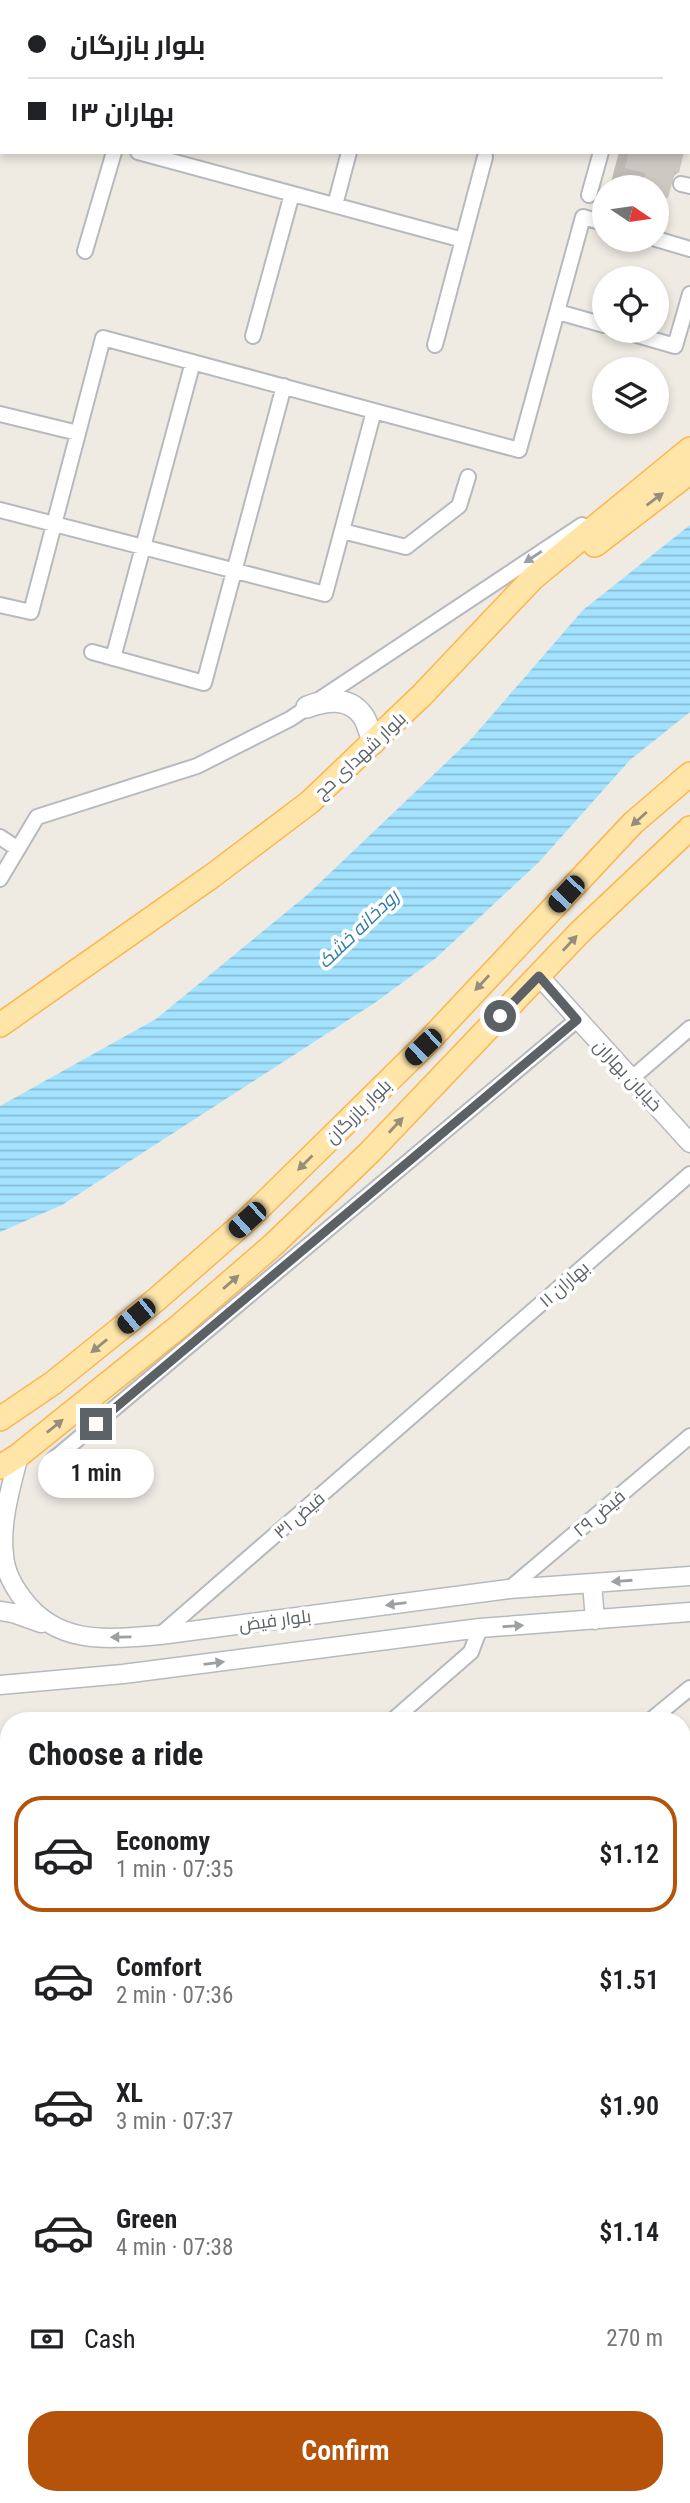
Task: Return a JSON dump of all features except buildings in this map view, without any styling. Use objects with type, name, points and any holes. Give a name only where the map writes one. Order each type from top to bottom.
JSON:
[{"type":"main road","name":"بلوار شهدای حج","points":[[0,1025],[310,802],[422,695],[533,578],[690,449]]},
{"type":"main road","name":"بلوار شهدای حج","points":[[0,1041],[207,896],[305,821],[398,734],[539,593],[586,552],[690,472]]},
{"type":"main road","points":[[307,707],[326,700],[347,703],[363,716],[374,743]]},
{"type":"main road","name":"بلوار بازرگان","points":[[0,1419],[53,1383],[157,1299],[247,1220],[423,1047],[633,823],[690,774]]},
{"type":"main road","name":"بلوار بازرگان","points":[[9,1461],[177,1328],[273,1245],[369,1153],[581,931],[690,828]]},
{"type":"main road","points":[[157,1299],[177,1328]]},
{"type":"street","points":[[85,251],[113,154]]},
{"type":"street","points":[[154,154],[186,158],[292,194],[463,240]]},
{"type":"street","points":[[335,205],[348,154]]},
{"type":"street","points":[[589,195],[600,154]]},
{"type":"street","points":[[435,345],[485,157]]},
{"type":"street","points":[[253,336],[292,194]]},
{"type":"street","points":[[0,605],[32,612],[103,338],[519,450],[583,217],[592,220]]},
{"type":"street","points":[[669,243],[690,249]]},
{"type":"street","points":[[665,343],[675,346],[690,294]]},
{"type":"street","points":[[558,312],[592,322]]},
{"type":"street","points":[[113,658],[193,362]]},
{"type":"street","points":[[92,652],[204,683],[284,386]]},
{"type":"street","points":[[0,510],[325,594],[374,411]]},
{"type":"street","points":[[0,414],[78,433]]},
{"type":"street","points":[[342,531],[406,547],[459,506],[468,477]]},
{"type":"street","points":[[0,879],[37,817],[197,766],[290,719],[651,479]]},
{"type":"street","points":[[0,837],[19,849]]},
{"type":"street","name":"خیابان بهاران","points":[[539,976],[690,1143]]},
{"type":"street","points":[[54,1460],[577,1020]]},
{"type":"street","points":[[632,1078],[690,1028]]},
{"type":"street","name":"بهاران ۱۱","points":[[438,1394],[690,1174]]},
{"type":"street","name":"فیض ۳۱","points":[[160,1635],[438,1394]]},
{"type":"street","name":"فیض ۲۹","points":[[509,1589],[690,1436]]},
{"type":"street","name":"بلوار فیض","points":[[9,1461],[4,1556],[12,1585],[29,1608],[51,1626],[81,1637],[160,1635],[509,1589],[690,1576]]},
{"type":"street","points":[[592,1583],[596,1620]]},
{"type":"street","points":[[0,1611],[51,1626]]},
{"type":"street","name":"بلوار فیض","points":[[2,1684],[123,1674],[480,1628],[690,1612]]},
{"type":"street","points":[[402,1712],[471,1652],[480,1628]]},
{"type":"street","points":[[661,1712],[690,1688]]},
{"type":"water","name":"رودخانه خشک","points":[[690,525],[690,712],[630,760],[539,862],[436,958],[376,1002],[62,1205],[0,1232],[0,1106],[156,1019],[307,895],[473,737],[583,610]]},
{"type":"route","points":[[96,1424],[577,1020],[539,976],[500,1016]]}]
